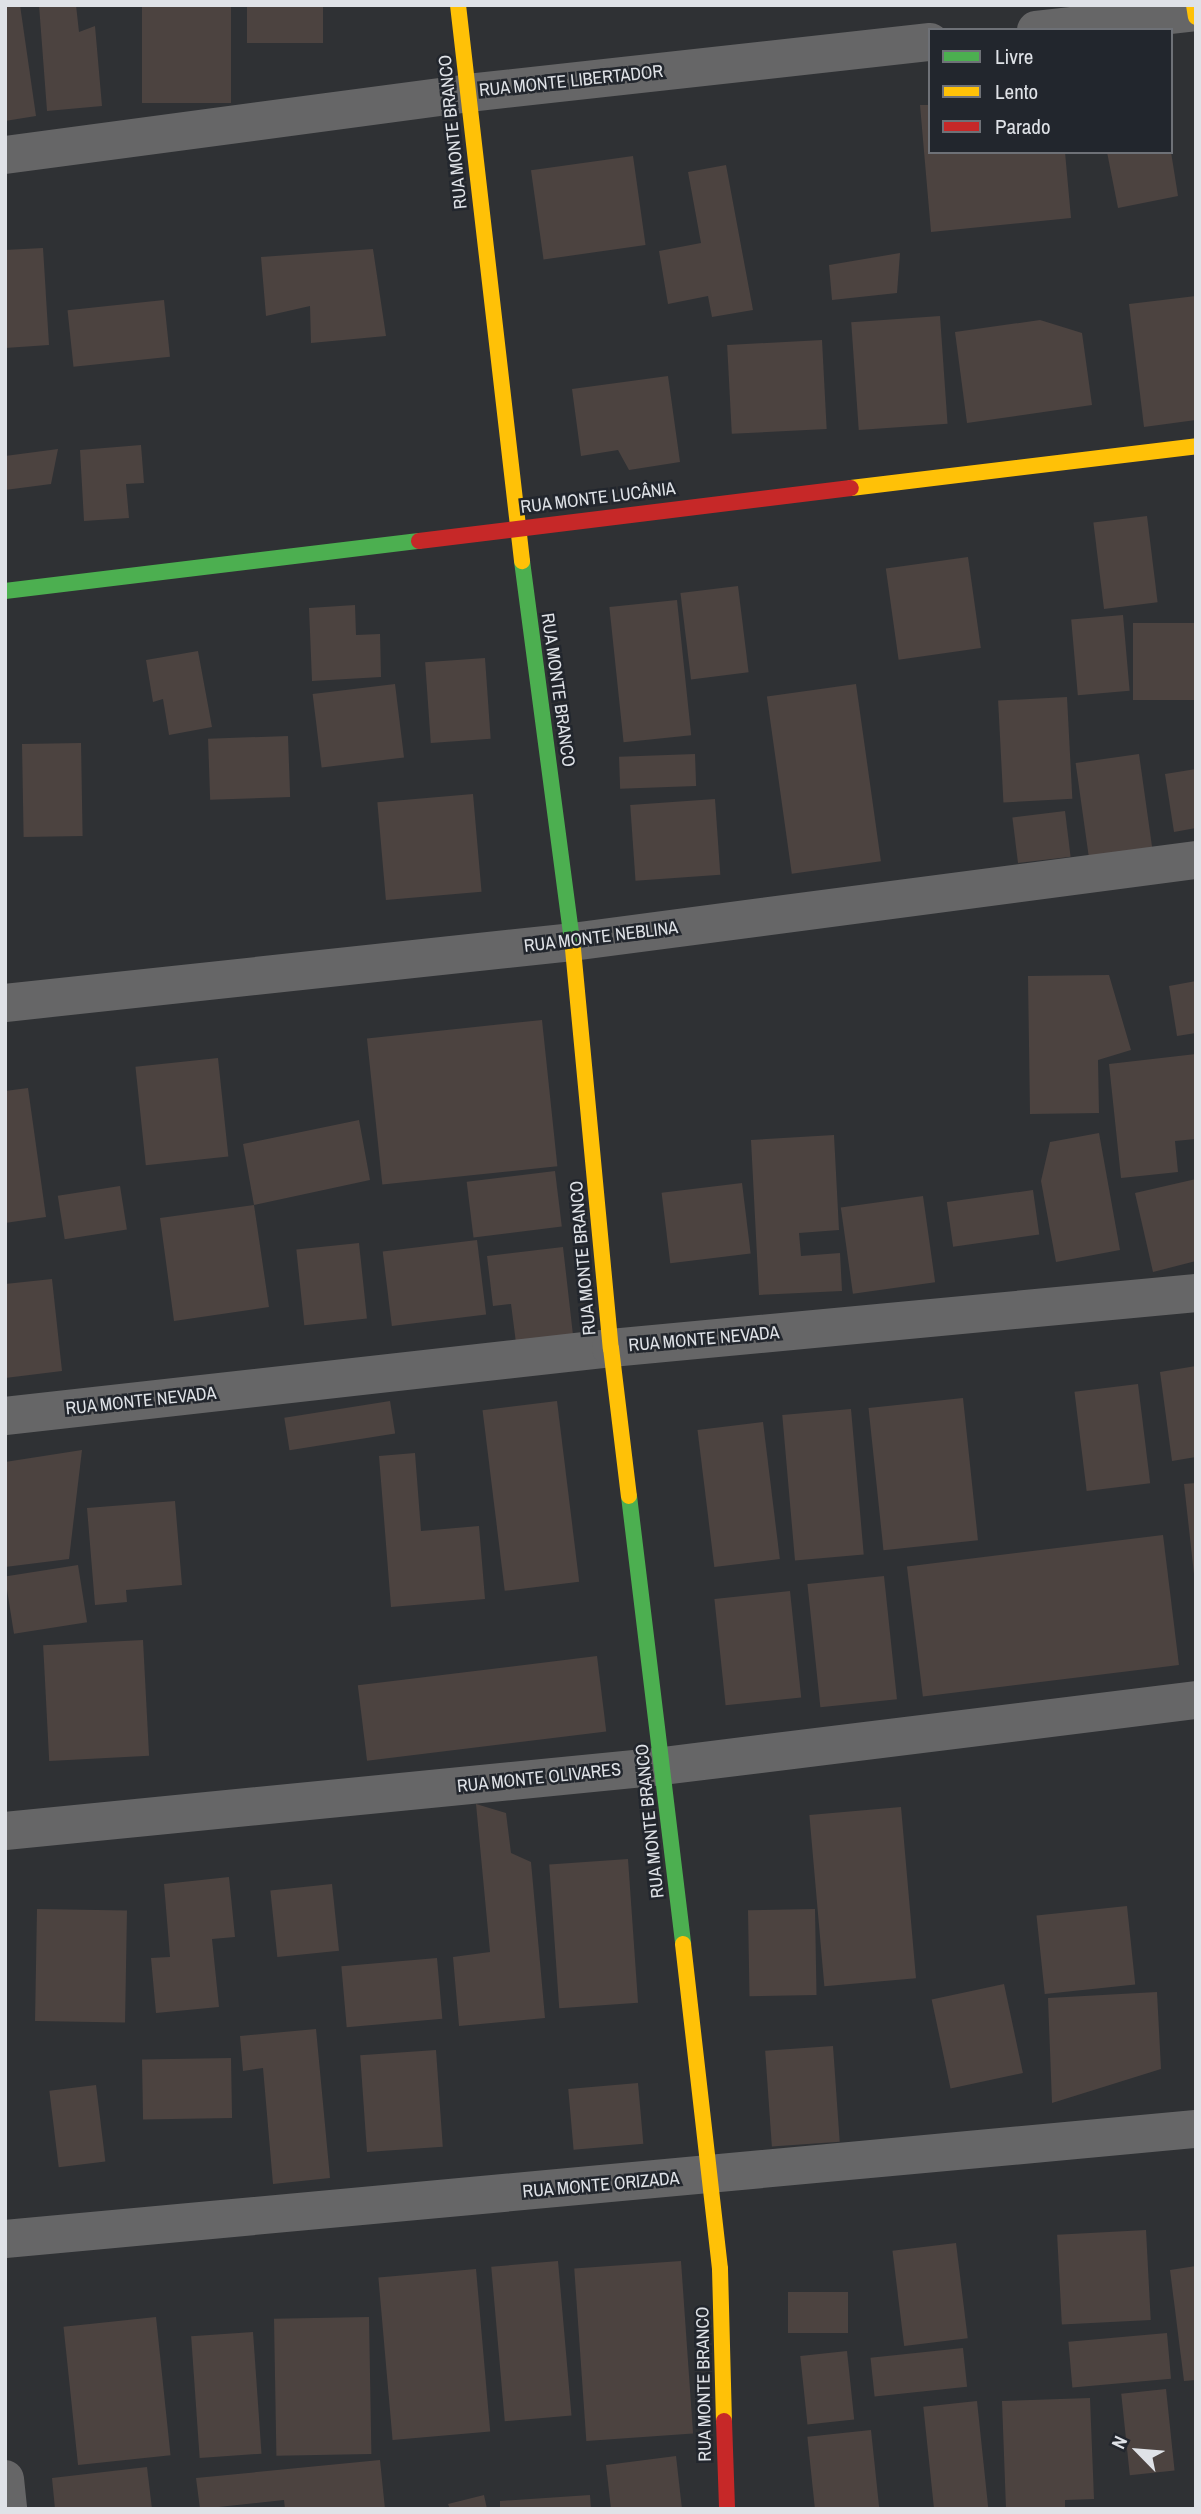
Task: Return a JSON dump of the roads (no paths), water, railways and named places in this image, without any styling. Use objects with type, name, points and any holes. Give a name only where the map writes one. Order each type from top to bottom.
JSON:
[{"type":"street","name":"RUA MONTE BRANCO","points":[[458,5],[517,527],[572,942],[611,1348],[663,1766],[720,2269],[727,2509]]},
{"type":"street","points":[[1056,28],[1196,14],[1195,5]]},
{"type":"street","name":"RUA MONTE LIBERTADOR","points":[[5,155],[468,93],[928,41]]},
{"type":"street","name":"RUA MONTE LUCÂNIA","points":[[5,591],[1196,446]]},
{"type":"street","name":"RUA MONTE NEBLINA","points":[[5,1003],[572,942],[1196,860]]},
{"type":"street","name":"RUA MONTE NEVADA","points":[[5,1416],[611,1348],[1196,1293]]},
{"type":"street","name":"RUA MONTE OLIVARES","points":[[5,1831],[663,1766],[1196,1700]]},
{"type":"street","name":"RUA MONTE ORIZADA","points":[[5,2239],[1196,2129]]},
{"type":"street","points":[[5,2479],[8,2509]]}]
